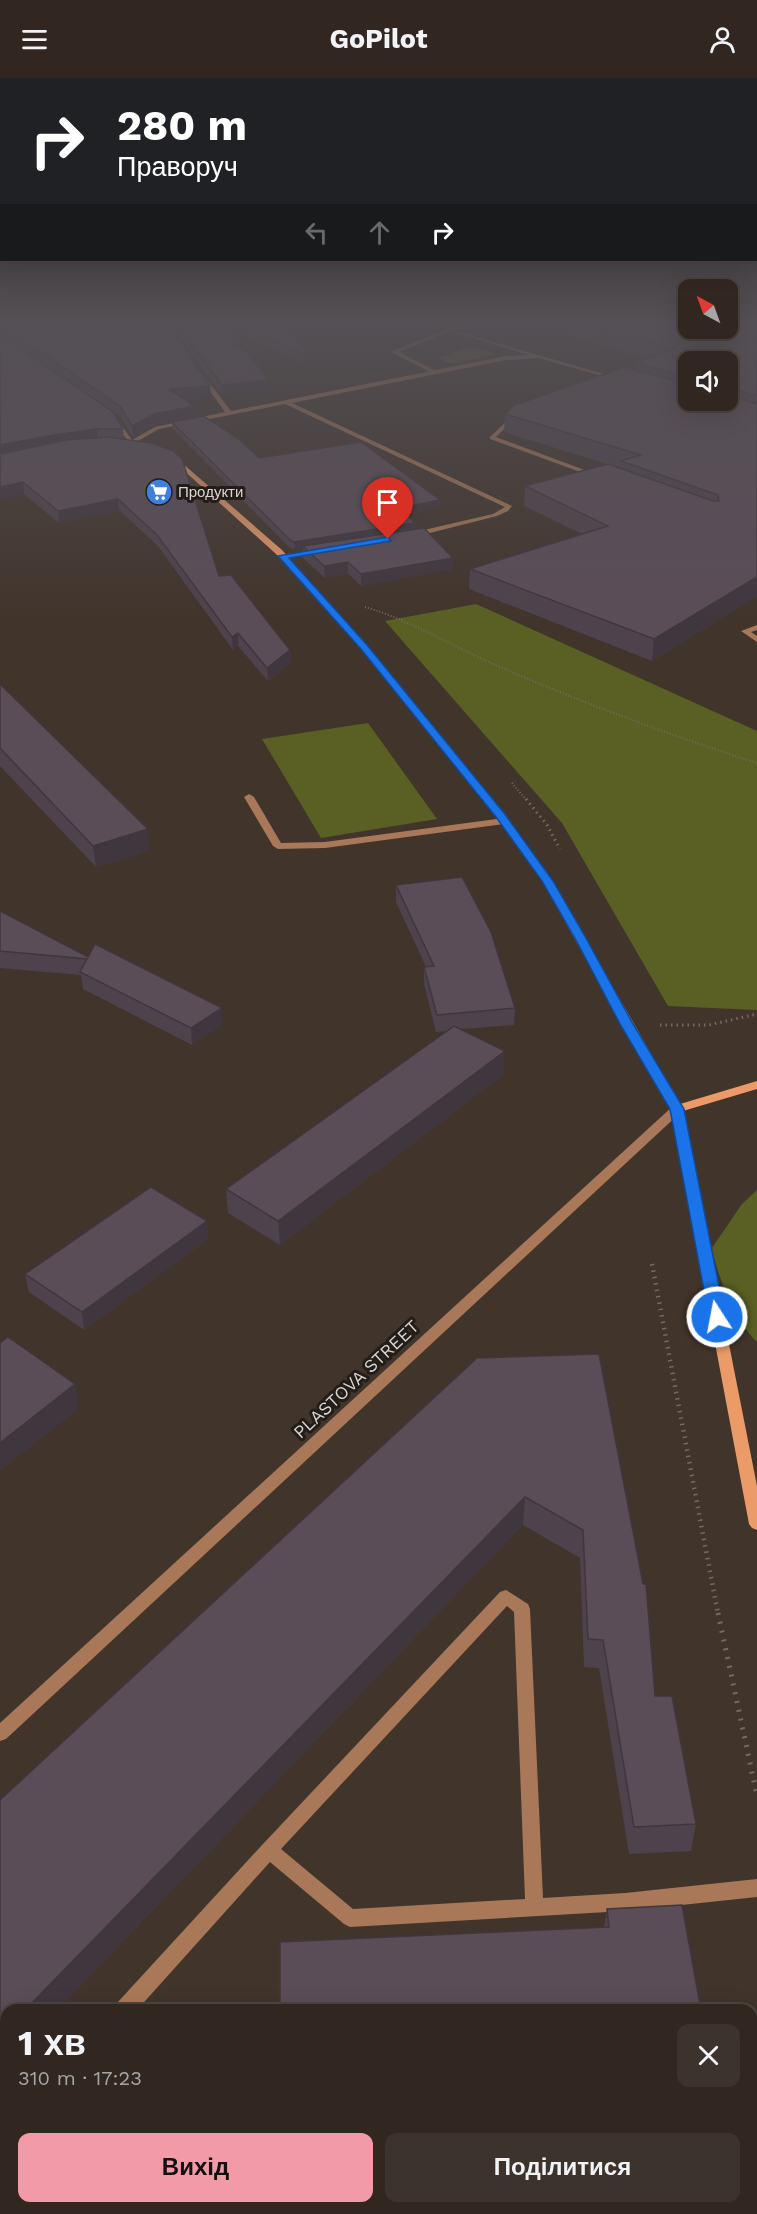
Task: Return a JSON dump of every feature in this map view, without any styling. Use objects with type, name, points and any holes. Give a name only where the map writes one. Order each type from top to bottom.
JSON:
[{"type":"main road","points":[[121,443],[141,445]]},
{"type":"main road","points":[[160,450],[177,459],[283,556],[364,647],[504,821],[548,881],[677,1109],[757,1524]]},
{"type":"main road","name":"PLASTOVA STREET","points":[[677,1109],[757,1084]]},
{"type":"street","points":[[119,422],[131,443],[157,428],[187,422]]},
{"type":"street","points":[[328,422],[508,506],[506,510],[495,515],[464,525],[400,537]]},
{"type":"street","points":[[509,422],[492,438],[602,478]]},
{"type":"street","points":[[283,556],[330,549]]},
{"type":"street","points":[[757,627],[745,631],[757,640]]},
{"type":"street","points":[[249,797],[278,846],[325,845],[504,821]]},
{"type":"street","name":"PLASTOVA STREET","points":[[0,1734],[677,1109]]},
{"type":"street","points":[[129,2004],[269,1850],[506,1597],[522,1609],[534,1907]]},
{"type":"street","points":[[269,1850],[350,1918],[625,1902],[757,1888]]},
{"type":"path","points":[[318,596],[369,608],[409,623],[472,655],[555,691],[687,741],[757,762]]},
{"type":"path","points":[[654,1025],[685,1028],[729,1023],[757,1014]]},
{"type":"path","points":[[652,1264],[718,1615],[757,1796]]},
{"type":"green space","points":[[476,604],[757,731],[757,1010],[668,1006],[562,823],[385,621]]},
{"type":"green space","points":[[368,723],[437,819],[321,838],[262,739]]},
{"type":"green space","points":[[757,1190],[757,1342],[742,1323],[728,1298],[712,1248],[742,1204]]},
{"type":"building","points":[[0,422],[119,422],[123,429],[97,429],[0,445]]},
{"type":"building","points":[[129,422],[140,422],[132,426]]},
{"type":"building","points":[[172,422],[212,422],[241,441],[259,458],[361,442],[440,500],[400,508],[415,523],[294,542]]},
{"type":"building","points":[[530,422],[757,422],[757,577],[654,639],[470,569],[608,526],[525,486],[608,464],[713,501],[719,501],[718,495],[621,461],[641,455]]},
{"type":"building","points":[[108,437],[151,443],[173,451],[182,459],[219,576],[231,575],[290,650],[267,668],[238,633],[232,637],[157,535],[118,499],[58,511],[23,482],[0,487],[0,454],[66,440]]},
{"type":"building","points":[[424,528],[453,558],[361,574],[348,562],[324,566],[303,546]]},
{"type":"building","points":[[0,684],[148,829],[93,846],[0,748]]},
{"type":"building","points":[[462,877],[491,932],[515,1008],[437,1015],[424,967],[434,966],[396,885]]},
{"type":"building","points":[[0,911],[88,957],[95,944],[222,1008],[191,1028],[80,972],[87,959],[0,951]]},
{"type":"building","points":[[454,1026],[505,1051],[278,1221],[226,1189]]},
{"type":"building","points":[[151,1187],[207,1221],[82,1312],[25,1274]]},
{"type":"building","points":[[8,1337],[75,1384],[0,1443],[0,1343]]},
{"type":"building","points":[[599,1354],[643,1584],[646,1584],[655,1696],[672,1696],[696,1824],[634,1827],[603,1640],[588,1639],[583,1530],[525,1497],[31,2004],[0,2004],[0,1800],[477,1358]]},
{"type":"building","points":[[682,1905],[700,2004],[280,2004],[280,1942],[609,1927],[607,1909]]},
{"type":"place","name":"Продукти","points":[[159,492]]},
{"type":"route","points":[[388,539],[283,556],[364,647],[500,815],[548,881],[626,1024],[677,1109],[717,1317]]}]
